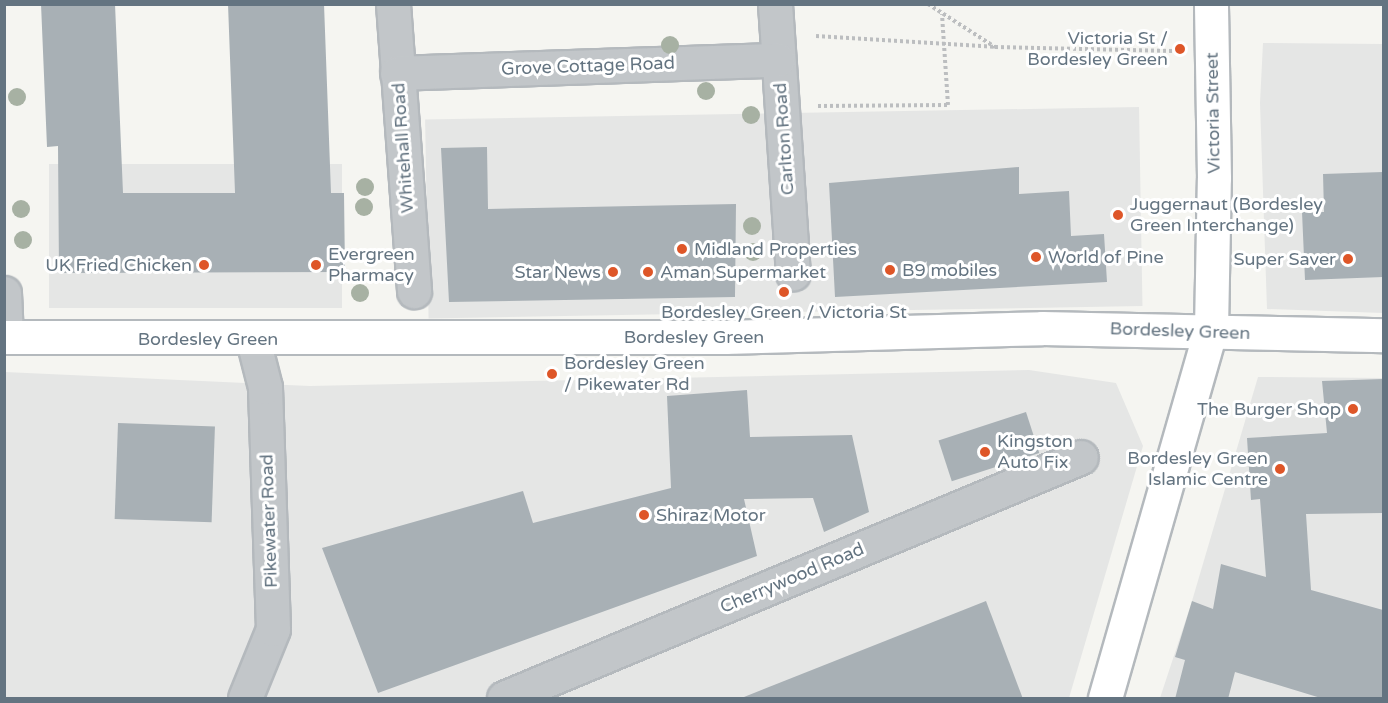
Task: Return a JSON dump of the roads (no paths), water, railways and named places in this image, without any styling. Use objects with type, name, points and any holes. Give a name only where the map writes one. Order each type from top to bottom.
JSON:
[{"type":"main road","name":"Victoria Street","points":[[1105,699],[1211,329],[1215,178],[1211,4]]},
{"type":"main road","name":"Bordesley Green","points":[[5,337],[253,340],[1211,329],[1294,336],[1383,335]]},
{"type":"street","name":"Whitehall Road","points":[[393,4],[414,291]]},
{"type":"street","name":"Grove Cottage Road","points":[[397,72],[776,33]]},
{"type":"street","name":"Carlton Road","points":[[776,33],[793,273]]},
{"type":"street","points":[[4,293],[5,337]]},
{"type":"street","name":"Pikewater Road","points":[[245,699],[273,629],[265,387],[253,340]]},
{"type":"street","name":"Cherrywood Road","points":[[504,699],[1081,457]]},
{"type":"place","name":"Victoria St / Bordesley Green","points":[[1180,49]]},
{"type":"place","name":"Juggernaut (Bordesley Green Interchange)","points":[[1118,215]]},
{"type":"place","name":"Midland Properties","points":[[682,249]]},
{"type":"place","name":"World of Pine","points":[[1036,257]]},
{"type":"place","name":"Super Saver","points":[[1348,259]]},
{"type":"place","name":"UK Fried Chicken","points":[[204,265]]},
{"type":"place","name":"Evergreen Pharmacy","points":[[316,265]]},
{"type":"place","name":"B9 mobiles","points":[[890,270]]},
{"type":"place","name":"Star News","points":[[613,272]]},
{"type":"place","name":"Aman Supermarket","points":[[648,272]]},
{"type":"place","name":"Bordesley Green / Victoria St","points":[[784,292]]},
{"type":"place","name":"Bordesley Green / Pikewater Rd","points":[[552,374]]},
{"type":"place","name":"The Burger Shop","points":[[1353,409]]},
{"type":"place","name":"Kingston Auto Fix","points":[[985,452]]},
{"type":"place","name":"Bordesley Green Islamic Centre","points":[[1280,469]]},
{"type":"place","name":"Shiraz Motor","points":[[644,515]]}]
